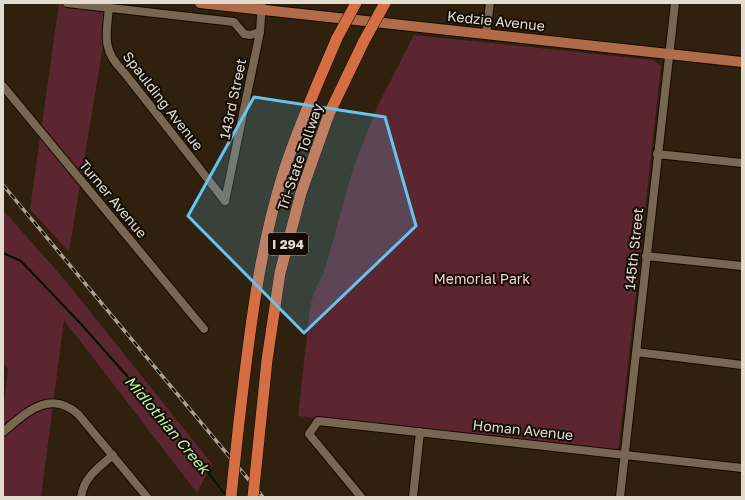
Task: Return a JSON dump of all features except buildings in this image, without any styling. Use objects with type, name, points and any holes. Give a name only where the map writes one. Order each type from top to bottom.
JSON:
[{"type":"highway","name":"Tri-State Tollway","points":[[231,497],[248,349],[265,247],[283,176],[337,38],[356,3]]},
{"type":"highway","name":"Tri-State Tollway","points":[[253,497],[267,360],[280,273],[301,193],[327,122],[364,41],[384,3]]},
{"type":"main road","name":"Kedzie Avenue","points":[[200,3],[262,7],[486,34],[742,62]]},
{"type":"street","points":[[67,3],[234,22],[244,34],[260,32]]},
{"type":"street","points":[[486,34],[490,3]]},
{"type":"street","name":"145th Street","points":[[620,497],[675,3]]},
{"type":"street","name":"143rd Street","points":[[225,201],[260,32],[262,7]]},
{"type":"street","name":"Spaulding Avenue","points":[[109,8],[106,44],[114,62],[123,71],[225,201]]},
{"type":"street","name":"Turner Avenue","points":[[3,86],[204,329]]},
{"type":"street","points":[[657,154],[742,163]]},
{"type":"street","points":[[646,256],[742,266]]},
{"type":"street","points":[[636,352],[742,365]]},
{"type":"street","points":[[3,432],[34,407],[48,404],[60,405],[73,410],[78,414],[147,497]]},
{"type":"street","name":"Homan Avenue","points":[[361,497],[309,434],[318,420],[742,468]]},
{"type":"street","points":[[413,497],[420,432]]},
{"type":"street","points":[[81,497],[84,483],[87,478],[113,456]]},
{"type":"highlighted area","points":[[254,97],[385,117],[416,226],[304,333],[188,216]]},
{"type":"green space","points":[[59,3],[110,3],[69,252],[30,209]]},
{"type":"green space","name":"Memorial Park","points":[[414,35],[653,60],[661,66],[619,446],[616,451],[298,416],[310,308],[313,295],[325,269],[353,169],[377,107]]},
{"type":"green space","points":[[3,210],[65,280],[212,464],[197,493],[64,320],[41,497],[3,497],[3,412],[8,369],[3,363]]},
{"type":"waterway","name":"Midlothian Creek","points":[[3,253],[21,261],[81,324],[175,430],[227,497]]},
{"type":"railway","points":[[3,185],[263,497]]}]
